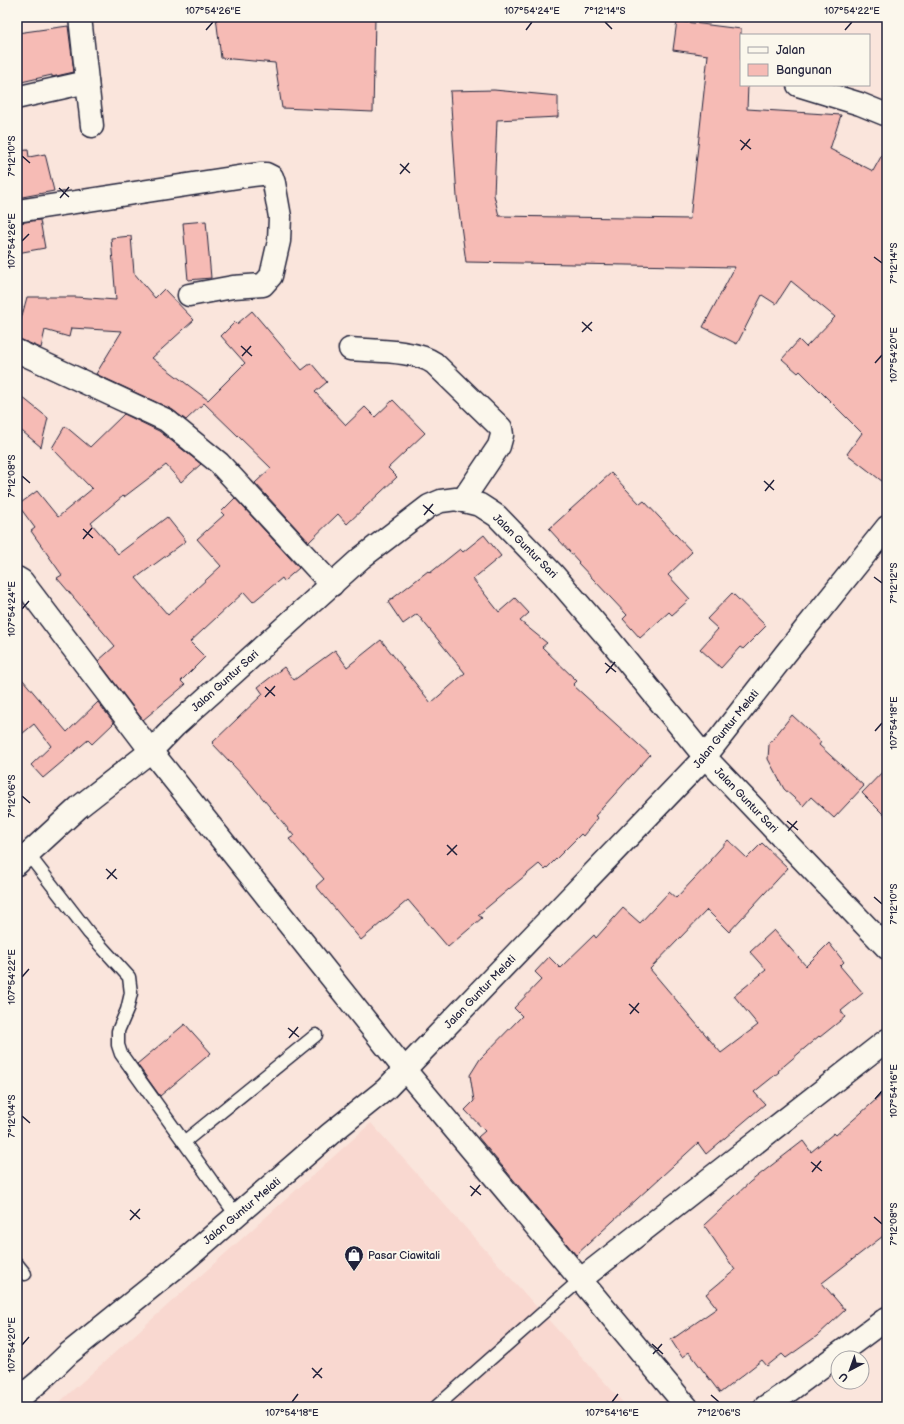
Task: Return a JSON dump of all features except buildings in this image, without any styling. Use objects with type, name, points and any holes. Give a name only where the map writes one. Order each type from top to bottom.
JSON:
[{"type":"street","points":[[80,17],[92,126]]},
{"type":"street","points":[[20,98],[87,82]]},
{"type":"street","points":[[801,86],[860,104],[887,115]]},
{"type":"street","points":[[17,211],[245,176],[266,174],[272,177],[280,217],[279,241],[271,276],[263,285],[233,287],[188,295]]},
{"type":"street","points":[[350,349],[406,354],[427,358],[501,428],[502,435],[499,446],[462,501]]},
{"type":"street","points":[[17,351],[166,420],[219,463],[332,585]]},
{"type":"street","name":"Jalan Guntur Sari","points":[[23,859],[79,807],[151,751],[186,716],[361,558],[429,506],[441,501],[456,499],[480,505],[497,516],[554,574],[610,639],[705,757],[887,948]]},
{"type":"street","name":"Jalan Guntur Melati","points":[[17,1400],[40,1381],[68,1354],[185,1260],[330,1134],[386,1089],[405,1070],[705,757],[786,653],[887,528]]},
{"type":"street","points":[[17,578],[22,581],[45,610],[151,751],[405,1070],[687,1407]]},
{"type":"street","points":[[580,1280],[887,1040]]},
{"type":"street","points":[[765,1407],[789,1392],[887,1318]]},
{"type":"lane","points":[[23,859],[129,977],[131,993],[127,1010],[118,1031],[118,1045],[121,1054],[236,1215]]},
{"type":"lane","points":[[184,1142],[316,1035]]},
{"type":"lane","points":[[436,1407],[580,1280]]},
{"type":"shaded area","name":"Pasar Ciawitali","points":[[371,1123],[627,1407],[54,1407]]},
{"type":"place","name":"Pasar Ciawitali","points":[[354,1272]]}]
